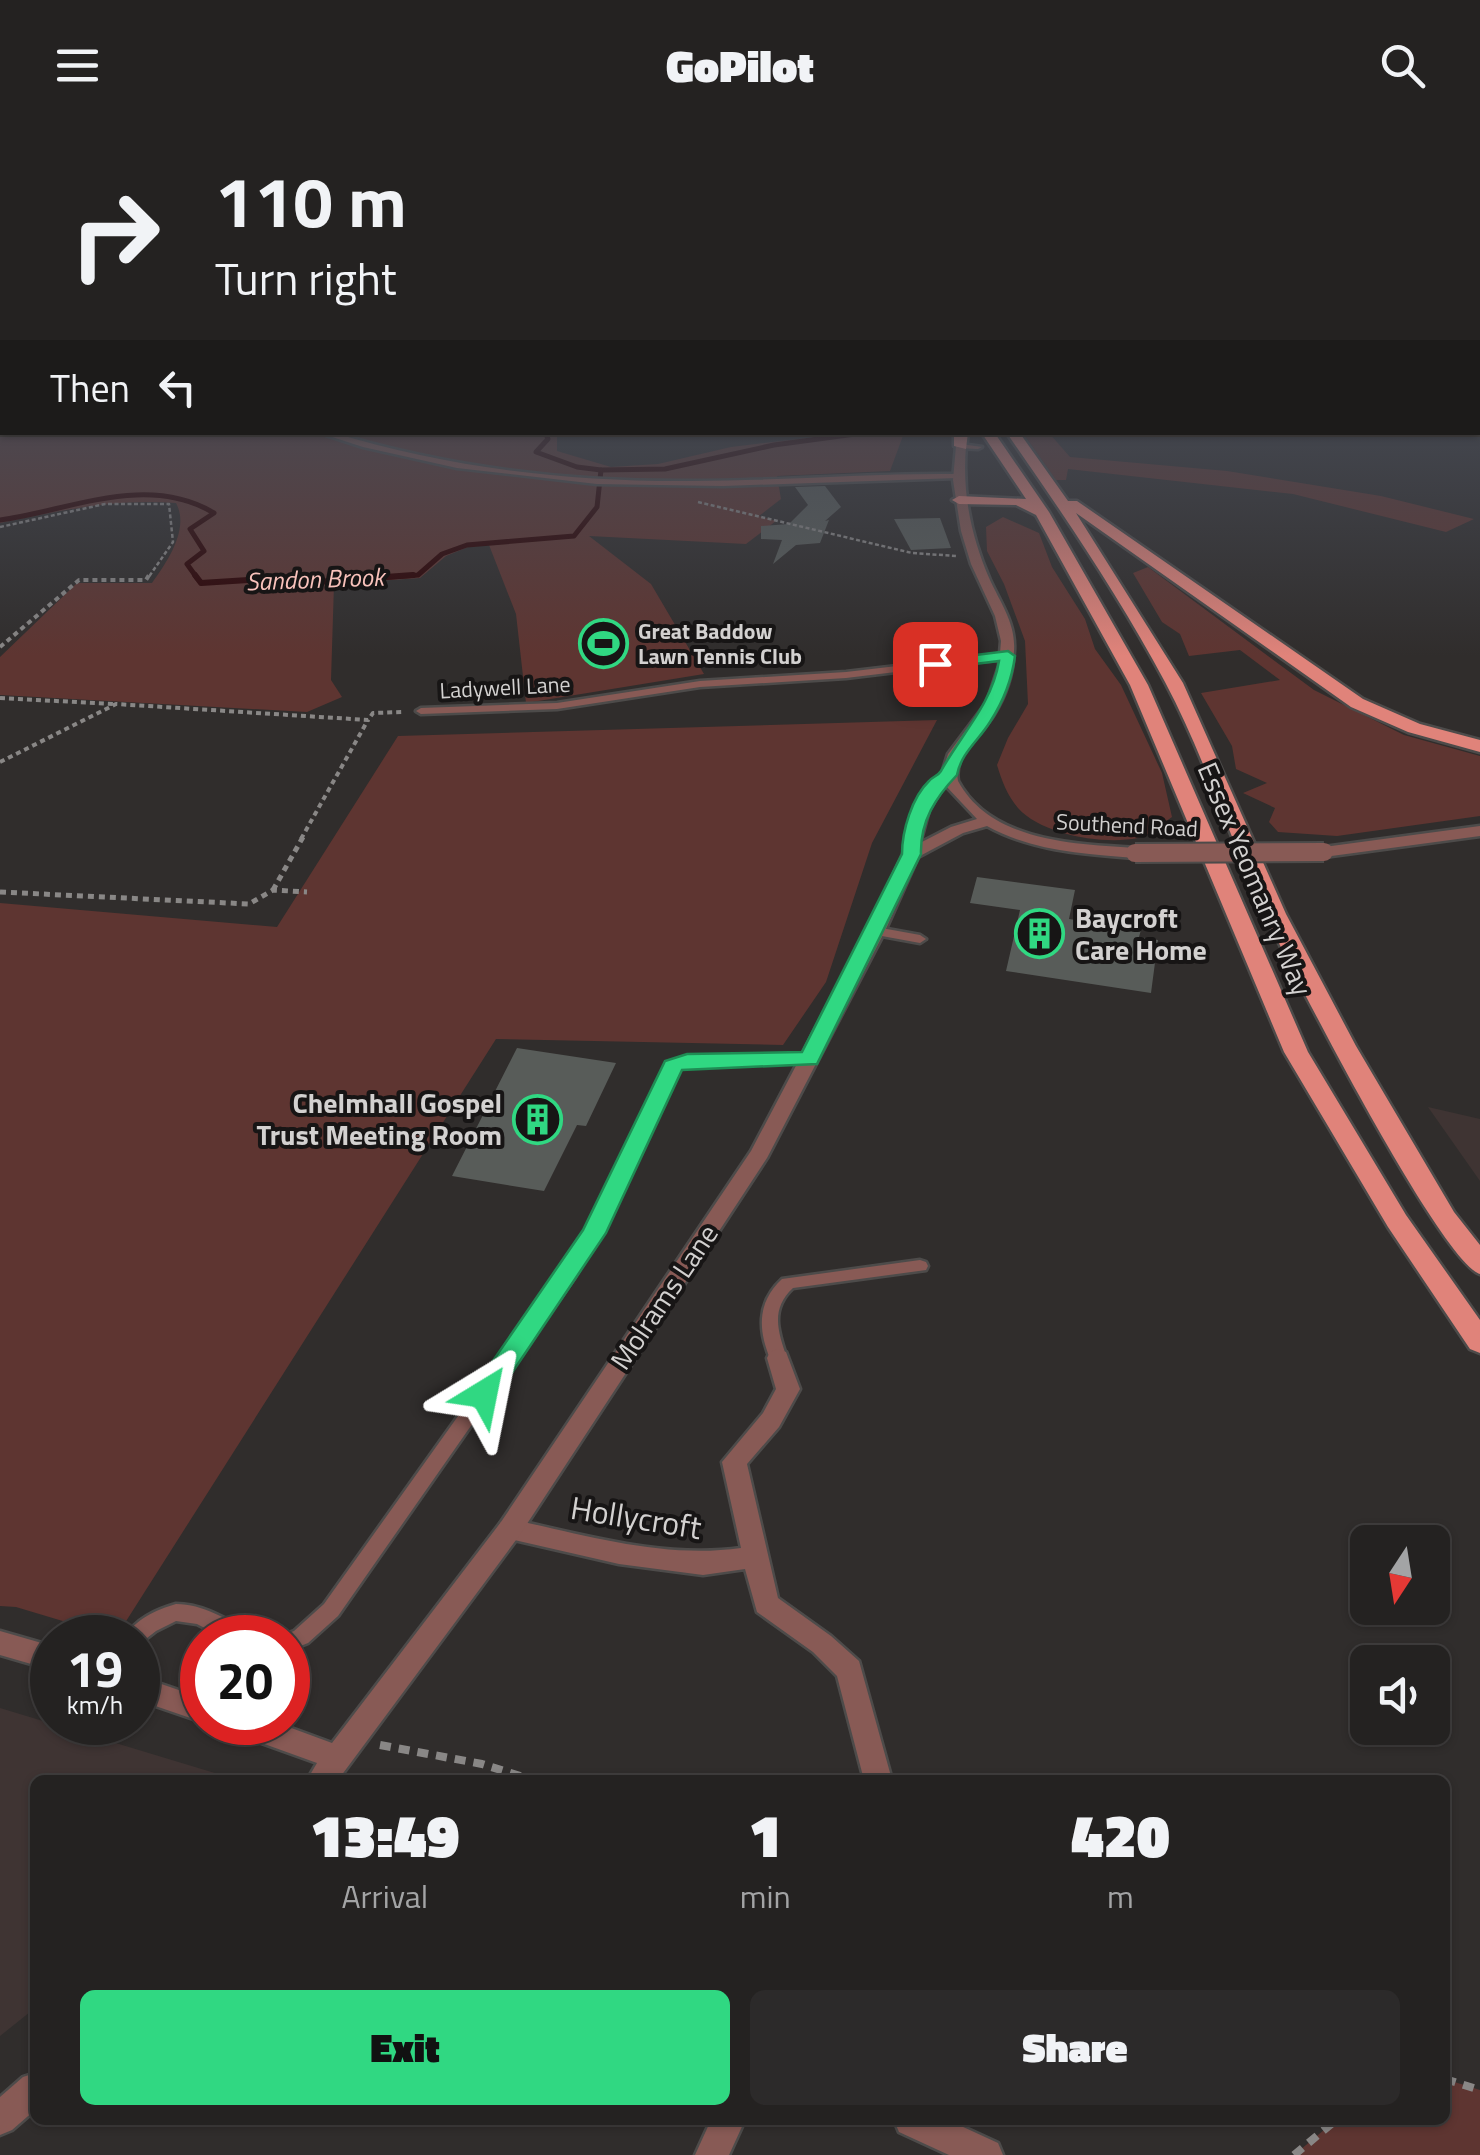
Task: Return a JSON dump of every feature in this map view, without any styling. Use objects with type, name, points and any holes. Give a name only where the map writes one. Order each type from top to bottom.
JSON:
[{"type":"main road","name":"Essex Yeomanry Way","points":[[1011,468],[1042,512],[1138,685],[1296,1052],[1397,1221],[1480,1342]]},
{"type":"main road","points":[[1038,468],[1053,488],[1091,520],[1356,703],[1414,728],[1480,746]]},
{"type":"main road","name":"Essex Yeomanry Way","points":[[1053,488],[1174,682],[1275,914],[1344,1046],[1445,1218],[1480,1264]]},
{"type":"main road","points":[[959,500],[1018,501],[1042,512]]},
{"type":"street","points":[[948,775],[951,762],[983,721],[1004,678],[1008,656],[1006,628],[974,558],[959,500],[957,468]]},
{"type":"street","name":"Southend Road","points":[[948,775],[966,804],[988,821],[1048,844],[1135,853],[1324,852],[1480,830]]},
{"type":"street","name":"Molrams Lane","points":[[330,1769],[510,1529],[760,1153],[876,931],[912,854],[911,833],[934,786],[948,775]]},
{"type":"street","points":[[912,854],[957,830],[988,821]]},
{"type":"street","name":"Hollycroft","points":[[778,1358],[788,1389],[771,1420],[734,1462],[753,1557],[766,1604],[822,1644],[849,1670],[877,1775]]},
{"type":"street","name":"Hollycroft","points":[[510,1529],[619,1553],[703,1564],[753,1557]]},
{"type":"street","points":[[0,1643],[30,1652]]},
{"type":"street","points":[[283,1745],[330,1769]]},
{"type":"street","points":[[0,2118],[30,2094]]},
{"type":"street","points":[[712,2155],[726,2125]]},
{"type":"street","points":[[922,2125],[986,2155]]},
{"type":"lane","points":[[491,468],[589,480],[690,484],[875,475],[956,476]]},
{"type":"lane","name":"Ladywell Lane","points":[[421,711],[557,706],[700,684],[846,675],[1008,656]]},
{"type":"lane","points":[[876,931],[920,939]]},
{"type":"lane","points":[[310,1629],[331,1610],[569,1273],[594,1233],[673,1066],[687,1061],[809,1059]]},
{"type":"lane","points":[[778,1358],[768,1319],[774,1298],[788,1283],[920,1266]]},
{"type":"lane","points":[[160,1620],[168,1614],[194,1611],[201,1615]]},
{"type":"path","points":[[0,527],[105,504],[169,504],[173,542],[146,580],[79,580],[0,647]]},
{"type":"path","points":[[760,516],[912,553],[974,558]]},
{"type":"path","points":[[0,698],[368,720]]},
{"type":"path","points":[[0,762],[116,704]]},
{"type":"path","points":[[0,892],[249,904],[274,890],[373,713],[421,711]]},
{"type":"path","points":[[274,890],[307,892]]},
{"type":"path","points":[[374,1744],[482,1764],[516,1775]]},
{"type":"path","points":[[1450,2081],[1480,2090]]},
{"type":"path","points":[[1294,2155],[1330,2125]]},
{"type":"shaded area","points":[[0,468],[891,468],[890,471],[777,476],[781,499],[759,516],[776,521],[746,544],[589,536],[651,584],[704,674],[526,703],[516,614],[489,545],[468,547],[446,556],[420,578],[334,584],[331,680],[342,697],[307,712],[0,695],[0,657],[77,583],[152,583],[175,545],[180,513],[176,503],[131,502],[0,523]]},
{"type":"shaded area","points":[[1047,468],[1227,471],[1381,496],[1474,519],[1446,532],[1293,494],[1068,469],[1066,480],[1056,480]]},
{"type":"shaded area","points":[[1003,517],[1039,533],[1052,567],[1085,619],[1095,649],[1121,685],[1162,773],[1172,817],[1142,837],[1091,839],[1058,831],[1029,817],[1005,788],[997,765],[1028,704],[1025,641],[987,551],[986,527]]},
{"type":"shaded area","points":[[1148,567],[1314,690],[1404,735],[1480,756],[1480,816],[1337,836],[1278,832],[1269,822],[1275,808],[1243,793],[1267,783],[1236,769],[1232,746],[1201,693],[1280,680],[1240,650],[1189,656],[1180,634],[1162,622],[1133,573]]},
{"type":"shaded area","points":[[937,720],[872,843],[826,982],[783,1045],[496,1039],[130,1615],[43,1615],[0,1606],[0,903],[277,927],[398,736]]},
{"type":"shaded area","points":[[1428,1107],[1480,1119],[1480,1181]]},
{"type":"shaded area","points":[[0,1708],[30,1717],[30,1745],[122,1745],[221,1775],[30,1775],[30,2012],[0,2036]]},
{"type":"shaded area","points":[[1450,2081],[1480,2090],[1480,2155],[1294,2155],[1330,2125],[1450,2125]]},
{"type":"building","points":[[825,486],[841,507],[825,521],[829,520],[820,543],[796,545],[773,564],[782,540],[761,539],[761,526],[789,524],[808,505],[795,487]]},
{"type":"building","points":[[940,518],[951,548],[911,550],[894,519]]},
{"type":"building","name":"Baycroft Care Home","points":[[977,877],[1075,890],[1069,919],[1141,930],[1139,937],[1158,940],[1151,993],[1006,971],[1020,910],[970,903]]},
{"type":"building","name":"Chelmhall Gospel Trust Meeting Room","points":[[517,1048],[616,1063],[586,1126],[577,1125],[544,1191],[452,1176]]},
{"type":"waterway","name":"Sandon Brook","points":[[581,468],[601,470]]},
{"type":"waterway","points":[[601,470],[672,468]]},
{"type":"waterway","name":"Sandon Brook","points":[[377,578],[418,575],[442,554],[467,545],[574,536],[597,507],[601,470]]},
{"type":"waterway","name":"Sandon Brook","points":[[0,520],[136,495],[188,501],[214,513],[190,529],[204,551],[187,564],[197,578]]},
{"type":"waterway","name":"Sandon Brook","points":[[195,575],[201,583],[264,579],[303,583],[413,575]]},
{"type":"place","name":"Great Baddow Lawn Tennis Club","points":[[603,644]]},
{"type":"place","name":"Baycroft Care Home","points":[[1040,934]]},
{"type":"place","name":"Chelmhall Gospel Trust Meeting Room","points":[[537,1119]]},
{"type":"route","points":[[484,1394],[594,1233],[673,1066],[687,1061],[809,1059],[912,854],[911,833],[934,786],[948,775],[951,762],[983,721],[1004,678],[1008,656],[935,664]]}]
